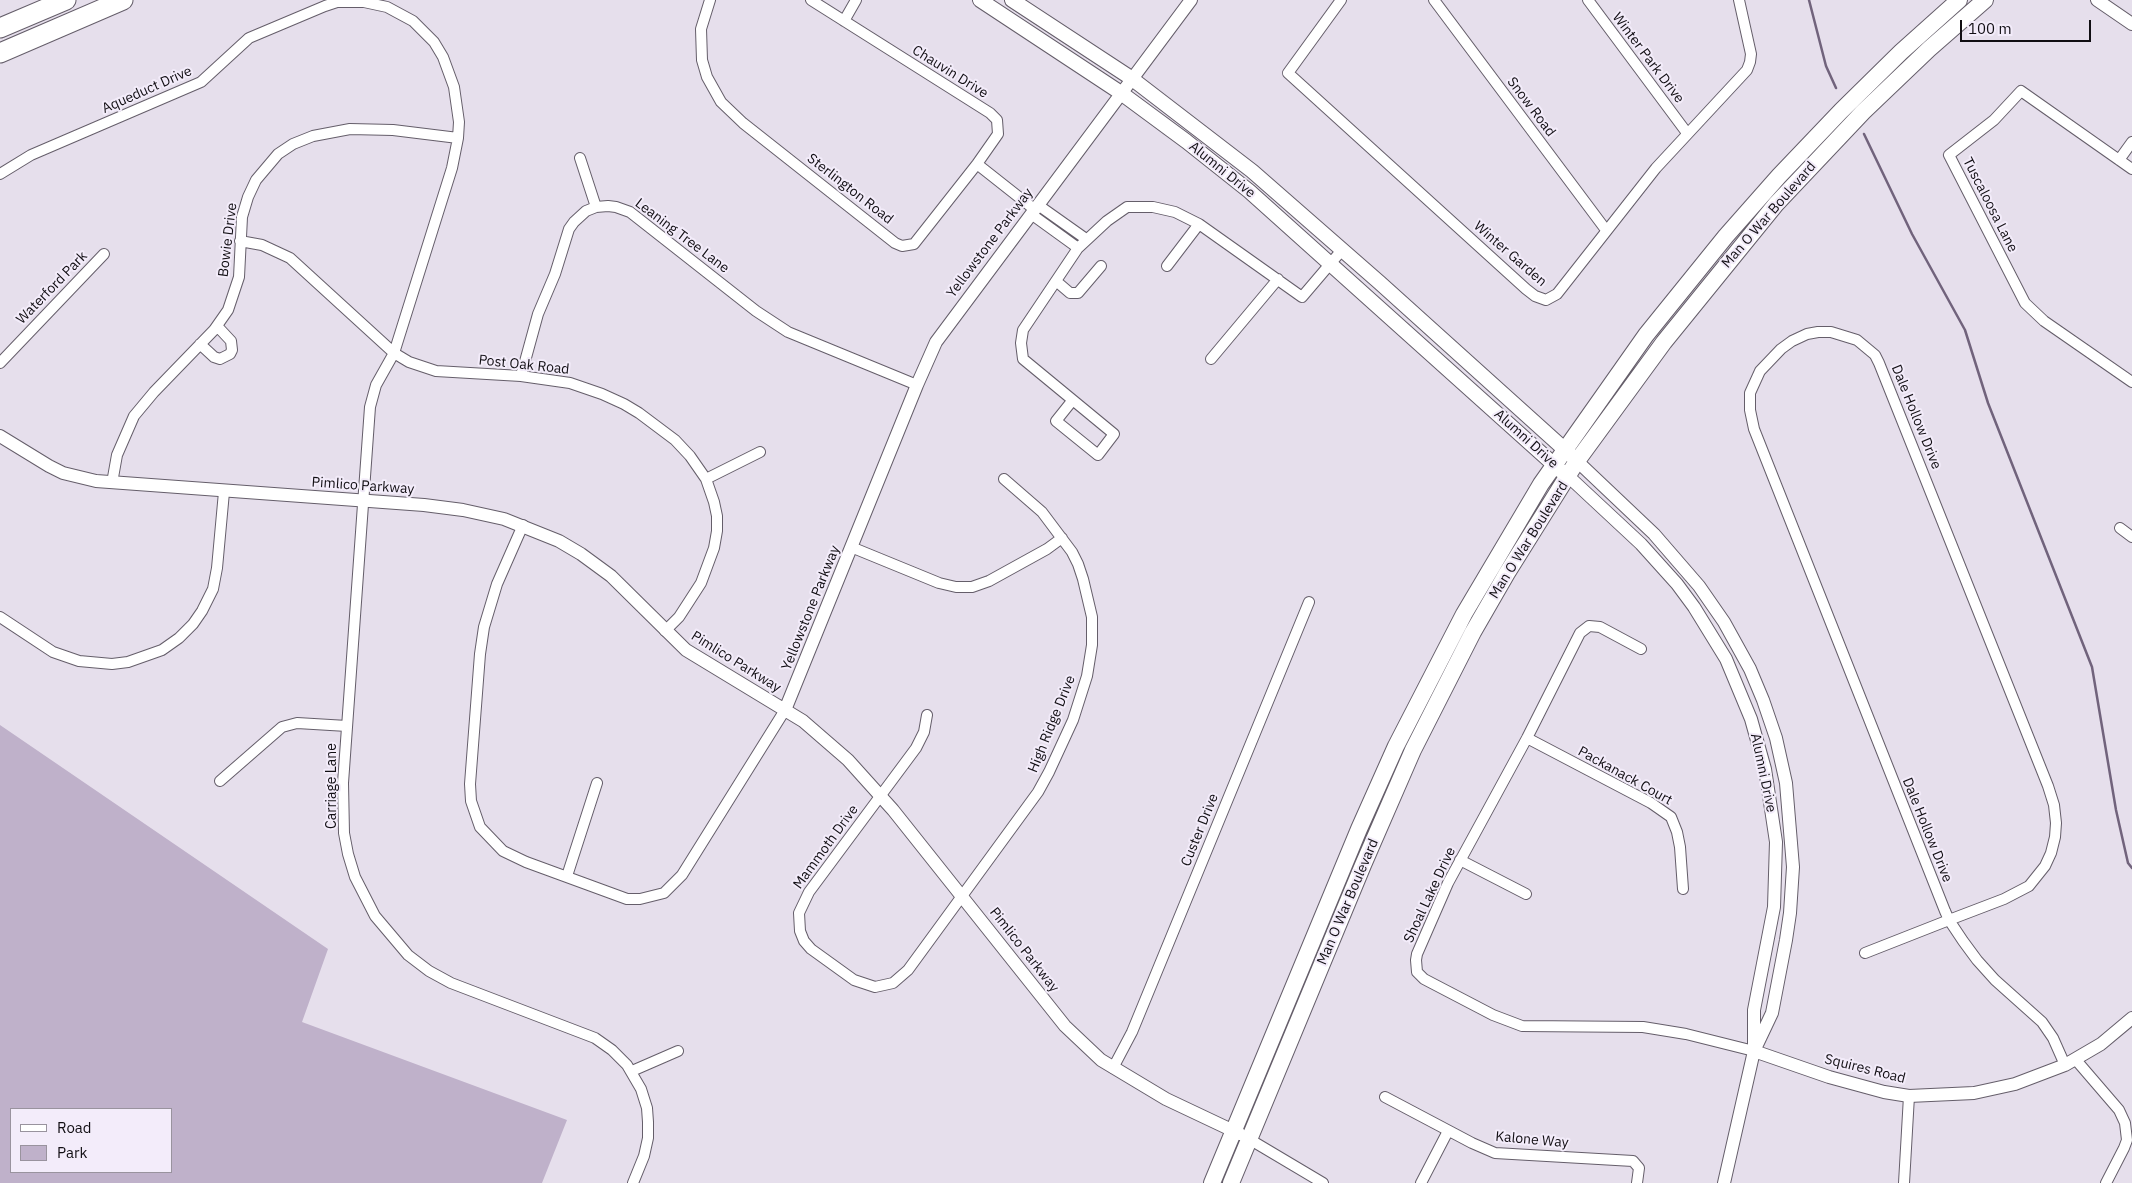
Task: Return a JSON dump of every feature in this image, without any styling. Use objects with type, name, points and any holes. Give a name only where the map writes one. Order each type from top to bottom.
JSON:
[{"type":"highway","points":[[0,22],[47,0]]},
{"type":"highway","points":[[0,28],[66,0]]},
{"type":"highway","points":[[0,53],[122,0]]},
{"type":"main road","name":"Alumni Drive","points":[[980,0],[1121,93],[1249,191],[1568,476]]},
{"type":"main road","name":"Alumni Drive","points":[[1012,0],[1131,78],[1252,171],[1577,461]]},
{"type":"main road","name":"Man O War Boulevard","points":[[1212,1183],[1359,829],[1396,746],[1464,614],[1554,464],[1646,334],[1726,236],[1779,176],[1841,111],[1959,0]]},
{"type":"main road","name":"Man O War Boulevard","points":[[1231,1183],[1370,847],[1413,750],[1473,632],[1507,573],[1577,461],[1664,342],[1770,211],[1864,112],[1929,49],[1985,0]]},
{"type":"street","name":"Sterlington Road","points":[[710,0],[701,29],[702,60],[707,78],[721,102],[743,123],[895,243],[908,246],[919,241],[978,164]]},
{"type":"street","name":"Chauvin Drive","points":[[811,0],[994,116],[999,124],[998,134],[978,164]]},
{"type":"street","points":[[844,21],[856,0]]},
{"type":"street","name":"Yellowstone Parkway","points":[[522,525],[497,584],[484,628],[480,654],[471,774],[471,801],[480,827],[503,851],[526,862],[627,899],[640,899],[664,893],[682,875],[785,710],[936,342],[1191,0]]},
{"type":"street","name":"Winter Garden","points":[[1341,0],[1288,73],[1526,289],[1541,299],[1552,298],[1656,168],[1742,77],[1749,66],[1751,54],[1739,0]]},
{"type":"street","name":"Snow Road","points":[[1434,0],[1606,230]]},
{"type":"street","name":"Winter Park Drive","points":[[1588,0],[1687,134]]},
{"type":"street","points":[[2097,0],[2132,24]]},
{"type":"street","name":"Aqueduct Drive","points":[[0,174],[31,155],[184,91],[210,75],[249,38],[299,16],[337,2],[364,2],[387,7],[413,21],[434,42],[443,56],[454,87],[459,122],[452,168],[394,353]]},
{"type":"street","name":"Tuscaloosa Lane","points":[[2132,169],[2021,91],[1994,120],[1949,155],[2025,303],[2044,321],[2132,382]]},
{"type":"street","name":"Bowie Drive","points":[[112,483],[116,454],[134,416],[154,392],[217,326],[228,310],[236,288],[240,262],[242,217],[248,197],[256,180],[278,154],[293,144],[312,136],[332,131],[366,128],[458,138]]},
{"type":"street","points":[[2119,160],[2132,142]]},
{"type":"street","points":[[521,376],[538,314],[555,274],[569,229],[580,215],[596,207],[580,158]]},
{"type":"street","points":[[978,164],[1034,209],[1078,248]]},
{"type":"street","name":"Leaning Tree Lane","points":[[596,207],[616,207],[630,212],[756,311],[788,332],[917,385]]},
{"type":"street","points":[[1072,401],[1056,422],[1098,455],[1114,434],[1023,359],[1021,342],[1023,330],[1078,248],[1086,239],[1127,207],[1153,207],[1175,212],[1199,224],[1302,297],[1342,250]]},
{"type":"street","points":[[1034,209],[1086,239]]},
{"type":"street","points":[[1167,266],[1199,224]]},
{"type":"street","name":"Post Oak Road","points":[[240,241],[262,245],[290,258],[394,353],[415,365],[436,371],[521,376],[570,383],[602,394],[639,413],[675,440],[690,456],[706,479],[717,516],[714,548],[701,583],[691,601],[665,631]]},
{"type":"street","name":"Waterford Park","points":[[0,363],[104,254]]},
{"type":"street","points":[[1056,281],[1070,294],[1078,293],[1101,266]]},
{"type":"street","points":[[1211,359],[1278,279]]},
{"type":"street","points":[[200,344],[214,357],[220,359],[230,354],[232,350],[231,341],[217,326]]},
{"type":"street","name":"Dale Hollow Drive","points":[[1950,920],[2018,893],[2029,886],[2046,866],[2055,837],[2054,805],[1879,363],[1866,347],[1844,335],[1831,332],[1807,334],[1781,349],[1760,370],[1750,393],[1750,410],[1754,429],[1927,868],[1950,920],[1977,960],[1995,980],[2042,1022],[2071,1063],[2119,1110],[2125,1123],[2127,1140],[2106,1183]]},
{"type":"street","name":"Carriage Lane","points":[[394,353],[376,385],[370,407],[346,726],[342,805],[348,854],[355,877],[375,916],[408,955],[429,971],[451,983],[596,1038],[612,1050],[632,1071],[641,1089],[647,1108],[648,1122],[648,1138],[644,1156],[633,1183]]},
{"type":"street","name":"Pimlico Parkway","points":[[0,436],[34,459],[56,470],[79,478],[112,483],[463,510],[504,518],[559,541],[594,563],[630,593],[665,631],[686,650],[709,666],[803,721],[848,760],[881,796],[1065,1026],[1101,1060],[1166,1099],[1249,1139],[1323,1183]]},
{"type":"street","points":[[706,479],[760,452]]},
{"type":"street","name":"Alumni Drive","points":[[1577,461],[1654,534],[1687,572],[1716,610],[1750,668],[1776,738],[1789,801],[1792,893],[1786,940],[1772,1012],[1754,1051],[1724,1183]]},
{"type":"street","name":"Alumni Drive","points":[[1568,476],[1641,544],[1678,584],[1703,620],[1726,659],[1751,719],[1765,769],[1776,842],[1774,907],[1754,1010],[1754,1051]]},
{"type":"street","name":"High Ridge Drive","points":[[962,896],[1038,792],[1049,772],[1072,720],[1088,676],[1092,645],[1092,617],[1078,564],[1062,538],[1042,512],[1004,479]]},
{"type":"street","points":[[0,617],[53,652],[79,661],[112,664],[128,662],[162,650],[179,638],[193,624],[213,589],[217,568],[224,492]]},
{"type":"street","points":[[2120,528],[2132,537]]},
{"type":"street","points":[[851,547],[939,584],[972,587],[989,581],[1047,549],[1062,538]]},
{"type":"street","name":"Custer Drive","points":[[1113,1068],[1132,1032],[1308,602]]},
{"type":"street","name":"Shoal Lake Drive","points":[[1641,649],[1600,627],[1584,628],[1580,632],[1527,738],[1448,883],[1417,954],[1418,972],[1424,979],[1493,1015],[1522,1026],[1643,1027],[1686,1034],[1754,1051]]},
{"type":"street","name":"Mammoth Drive","points":[[927,715],[924,732],[916,748],[802,904],[799,922],[804,940],[811,949],[854,980],[875,987],[884,986],[900,979],[908,970],[962,896]]},
{"type":"street","points":[[220,781],[282,727],[297,723],[346,726]]},
{"type":"street","name":"Packanack Court","points":[[1527,738],[1651,803],[1670,816],[1678,832],[1682,889]]},
{"type":"street","points":[[566,876],[597,783]]},
{"type":"street","points":[[1460,860],[1526,894]]},
{"type":"street","points":[[1865,953],[1950,920]]},
{"type":"street","name":"Squires Road","points":[[1754,1051],[1856,1086],[1909,1096],[1965,1094],[1996,1090],[2033,1079],[2071,1063],[2101,1044],[2132,1018]]},
{"type":"street","points":[[632,1071],[678,1051]]},
{"type":"street","points":[[1904,1183],[1909,1096]]},
{"type":"street","name":"Kalone Way","points":[[1385,1097],[1448,1132],[1495,1152],[1633,1160],[1639,1168],[1637,1183]]},
{"type":"street","points":[[1421,1183],[1448,1132]]},
{"type":"green space","points":[[0,725],[328,949],[302,1022],[567,1120],[542,1183],[0,1183]]},
{"type":"waterway","points":[[1809,0],[1826,66],[1836,88]]},
{"type":"waterway","points":[[1864,134],[1912,234],[1965,330],[1988,403],[2092,667],[2116,810],[2128,863],[2132,868]]}]
